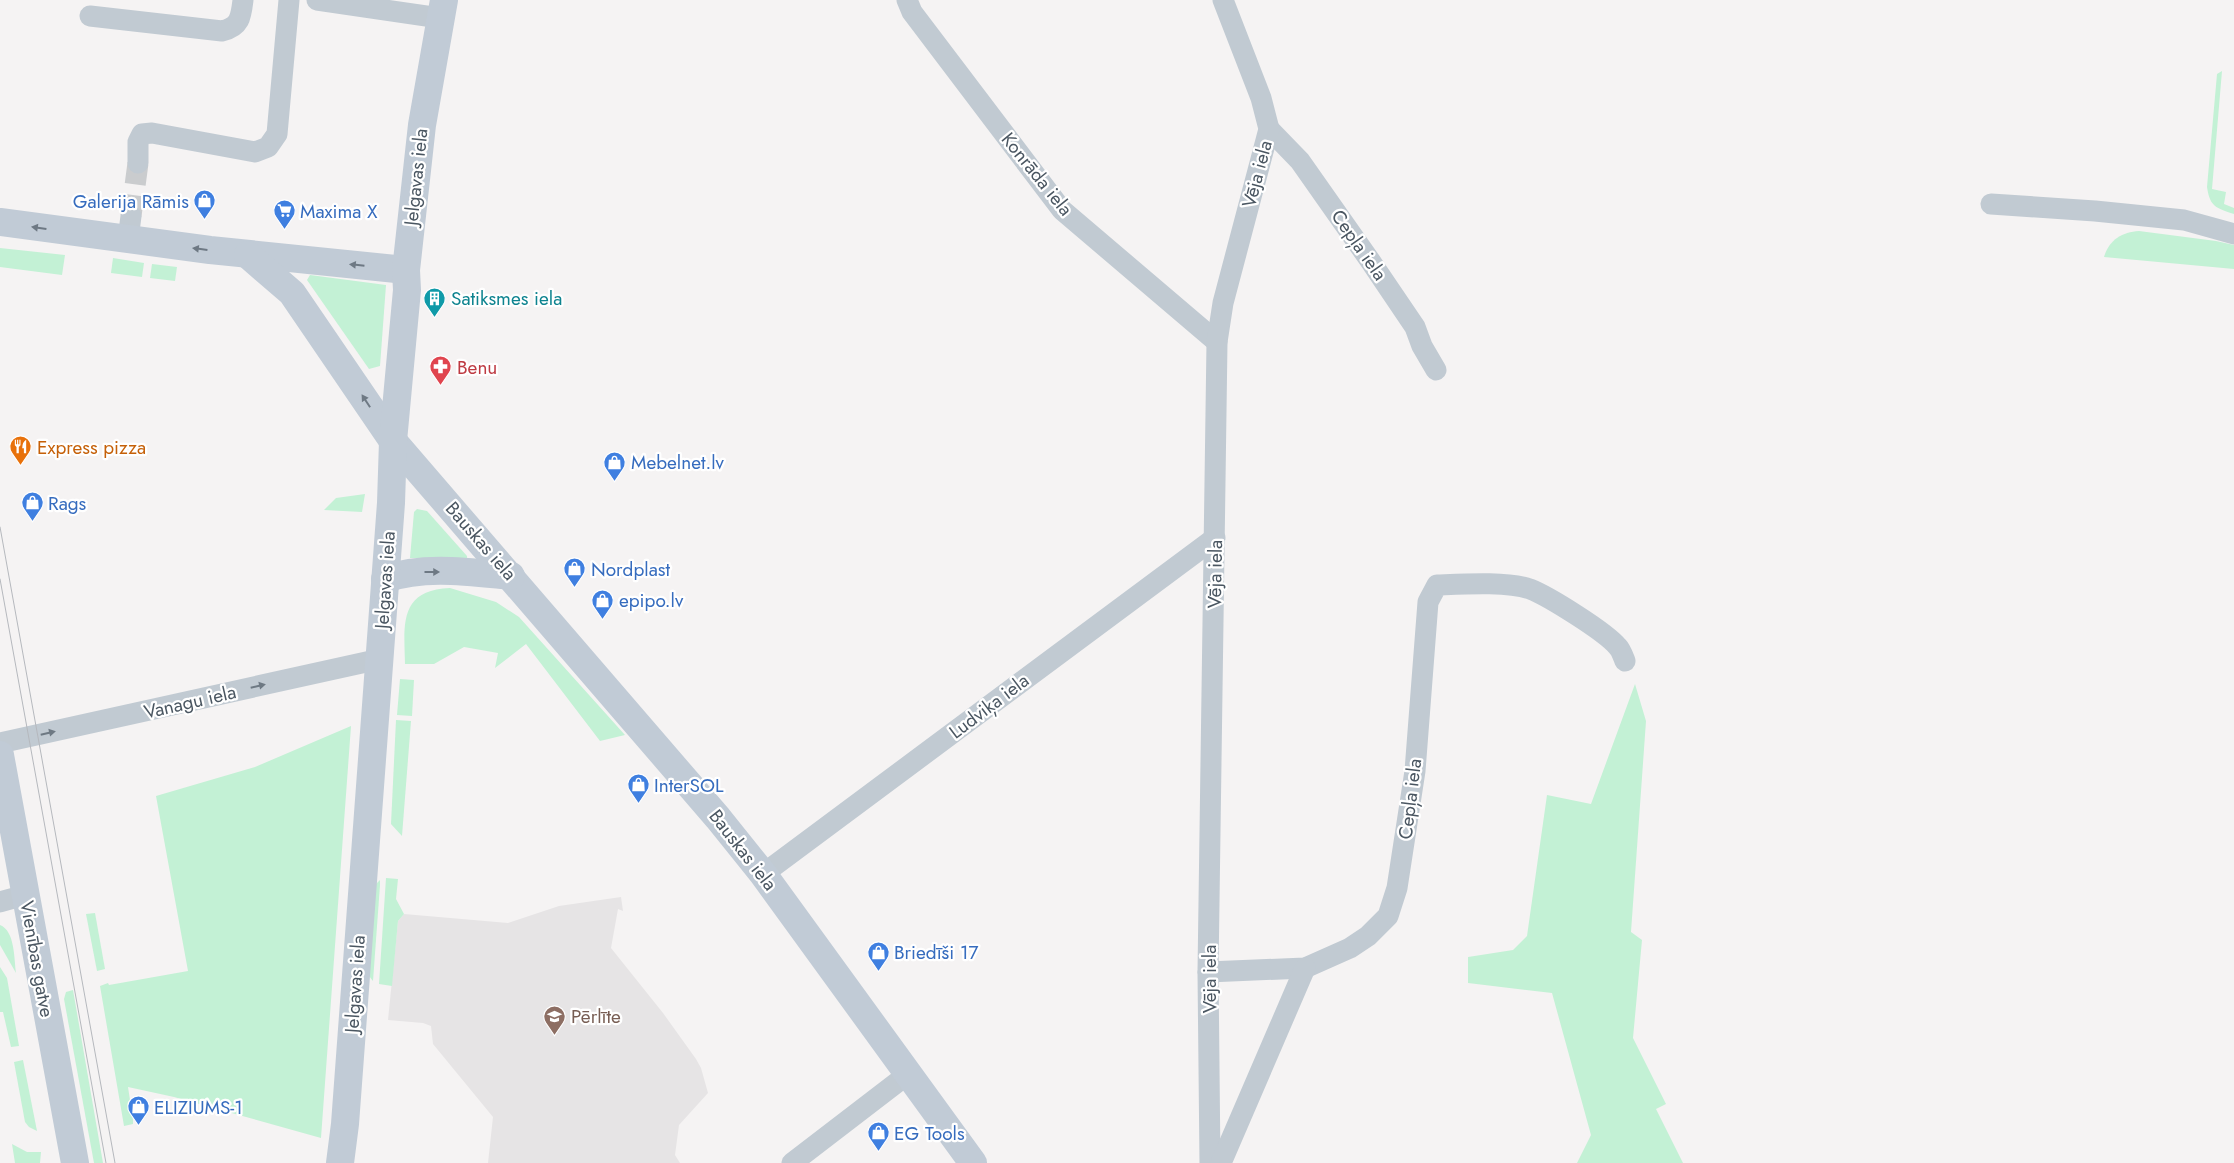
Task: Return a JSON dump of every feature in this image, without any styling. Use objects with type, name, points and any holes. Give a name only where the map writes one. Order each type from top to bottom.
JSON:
[{"type":"street","points":[[90,16],[222,31],[232,28],[240,20],[243,0]]},
{"type":"street","points":[[138,163],[138,142],[142,134],[152,133],[255,152],[268,147],[277,134],[289,0]]},
{"type":"street","points":[[317,0],[442,9]]},
{"type":"street","name":"Konrāda iela","points":[[907,0],[912,12],[1062,210],[1217,342]]},
{"type":"street","name":"Vēja iela","points":[[1210,1163],[1208,972],[1217,342],[1223,303],[1269,129],[1261,98],[1223,0]]},
{"type":"street","name":"Jelgavas iela","points":[[340,1163],[345,1124],[380,659],[391,503],[392,442],[407,290],[406,270],[422,125],[442,9]]},
{"type":"street","name":"Cepļa iela","points":[[1269,129],[1300,161],[1371,262],[1415,328],[1422,346],[1436,370]]},
{"type":"street","points":[[1991,204],[2095,211],[2184,220],[2234,234]]},
{"type":"street","points":[[0,222],[129,228],[248,255],[406,270]]},
{"type":"street","points":[[248,255],[292,293],[392,442]]},
{"type":"street","name":"Bauskas iela","points":[[392,442],[511,576],[718,818],[762,874],[973,1163]]},
{"type":"street","name":"Ludviķa iela","points":[[762,874],[1215,538]]},
{"type":"street","points":[[385,579],[413,571],[471,572],[511,576]]},
{"type":"street","name":"Cepļa iela","points":[[1208,972],[1305,968],[1350,948],[1368,936],[1388,916],[1398,888],[1415,771],[1428,602],[1437,585],[1490,584],[1530,589],[1586,621],[1618,647],[1625,660]]},
{"type":"street","name":"Vanagu iela","points":[[0,743],[380,659]]},
{"type":"street","name":"Vienības gatve","points":[[0,755],[13,898],[75,1163]]},
{"type":"street","points":[[1221,1163],[1305,968]]},
{"type":"street","points":[[792,1163],[908,1074]]},
{"type":"shaded area","name":"Pērlīte","points":[[621,897],[623,911],[618,909],[611,948],[663,1013],[696,1059],[701,1068],[708,1093],[679,1125],[675,1155],[680,1163],[488,1163],[493,1117],[433,1044],[431,1026],[423,1023],[388,1020],[398,921],[404,914],[508,923],[559,906]]},
{"type":"green space","points":[[2222,71],[2212,189],[2226,192],[2224,204],[2234,208],[2234,214],[2212,203],[2207,187],[2217,74]]},
{"type":"green space","points":[[2139,231],[2234,245],[2234,269],[2104,257],[2109,246],[2117,238],[2127,233]]},
{"type":"green space","points":[[0,248],[65,255],[62,275],[0,267]]},
{"type":"green space","points":[[113,258],[144,263],[142,277],[111,273]]},
{"type":"green space","points":[[152,264],[177,267],[175,281],[150,278]]},
{"type":"green space","points":[[310,275],[386,285],[380,366],[369,369],[307,280]]},
{"type":"green space","points":[[365,494],[362,512],[324,510],[336,498]]},
{"type":"green space","points":[[417,509],[427,511],[467,558],[410,558],[414,512]]},
{"type":"green space","points":[[450,588],[496,602],[519,617],[625,735],[600,741],[526,644],[495,668],[498,653],[464,647],[434,664],[405,664],[405,623],[413,602],[421,595],[433,590]]},
{"type":"green space","points":[[400,679],[414,680],[412,716],[397,715]]},
{"type":"green space","points":[[1635,684],[1646,721],[1631,932],[1642,940],[1633,1038],[1666,1104],[1656,1109],[1683,1163],[1577,1163],[1591,1135],[1552,993],[1468,983],[1468,957],[1513,950],[1527,936],[1547,795],[1591,804]]},
{"type":"green space","points":[[396,720],[411,721],[402,836],[391,824]]},
{"type":"green space","points":[[351,726],[321,1138],[174,1097],[128,1087],[133,1124],[124,1126],[100,986],[108,983],[109,985],[188,971],[156,796],[255,767]]},
{"type":"green space","points":[[386,878],[398,879],[396,899],[404,914],[398,921],[392,986],[379,984]]},
{"type":"green space","points":[[380,880],[373,981],[369,976],[375,885]]},
{"type":"green space","points":[[95,913],[105,969],[97,971],[86,914]]},
{"type":"green space","points":[[0,925],[9,933],[11,939],[16,973],[0,945]]},
{"type":"green space","points":[[0,967],[7,978],[19,1046],[11,1047],[3,1012],[0,1012]]},
{"type":"green space","points":[[73,990],[103,1163],[94,1163],[64,999],[66,992]]},
{"type":"green space","points":[[23,1060],[37,1131],[29,1127],[25,1122],[14,1062]]},
{"type":"green space","points":[[12,1144],[27,1152],[41,1152],[40,1163],[15,1163]]},
{"type":"tunnel","points":[[131,216],[138,163]]},
{"type":"tram line","points":[[0,527],[115,1163]]},
{"type":"tram line","points":[[0,579],[106,1163]]},
{"type":"place","name":"Galerija Rāmis","points":[[205,220]]},
{"type":"place","name":"Maxima X","points":[[284,230]]},
{"type":"place","name":"Satiksmes iela","points":[[435,317]]},
{"type":"place","name":"Benu","points":[[441,386]]},
{"type":"place","name":"Express pizza","points":[[21,466]]},
{"type":"place","name":"Mebelnet.lv","points":[[615,481]]},
{"type":"place","name":"Rags","points":[[32,522]]},
{"type":"place","name":"Nordplast","points":[[575,588]]},
{"type":"place","name":"epipo.lv","points":[[603,619]]},
{"type":"place","name":"InterSOL","points":[[638,804]]},
{"type":"place","name":"Briedīši 17","points":[[878,971]]},
{"type":"place","name":"Pērlīte","points":[[555,1035]]},
{"type":"place","name":"ELIZIUMS-1","points":[[138,1126]]},
{"type":"place","name":"EG Tools","points":[[878,1152]]}]
